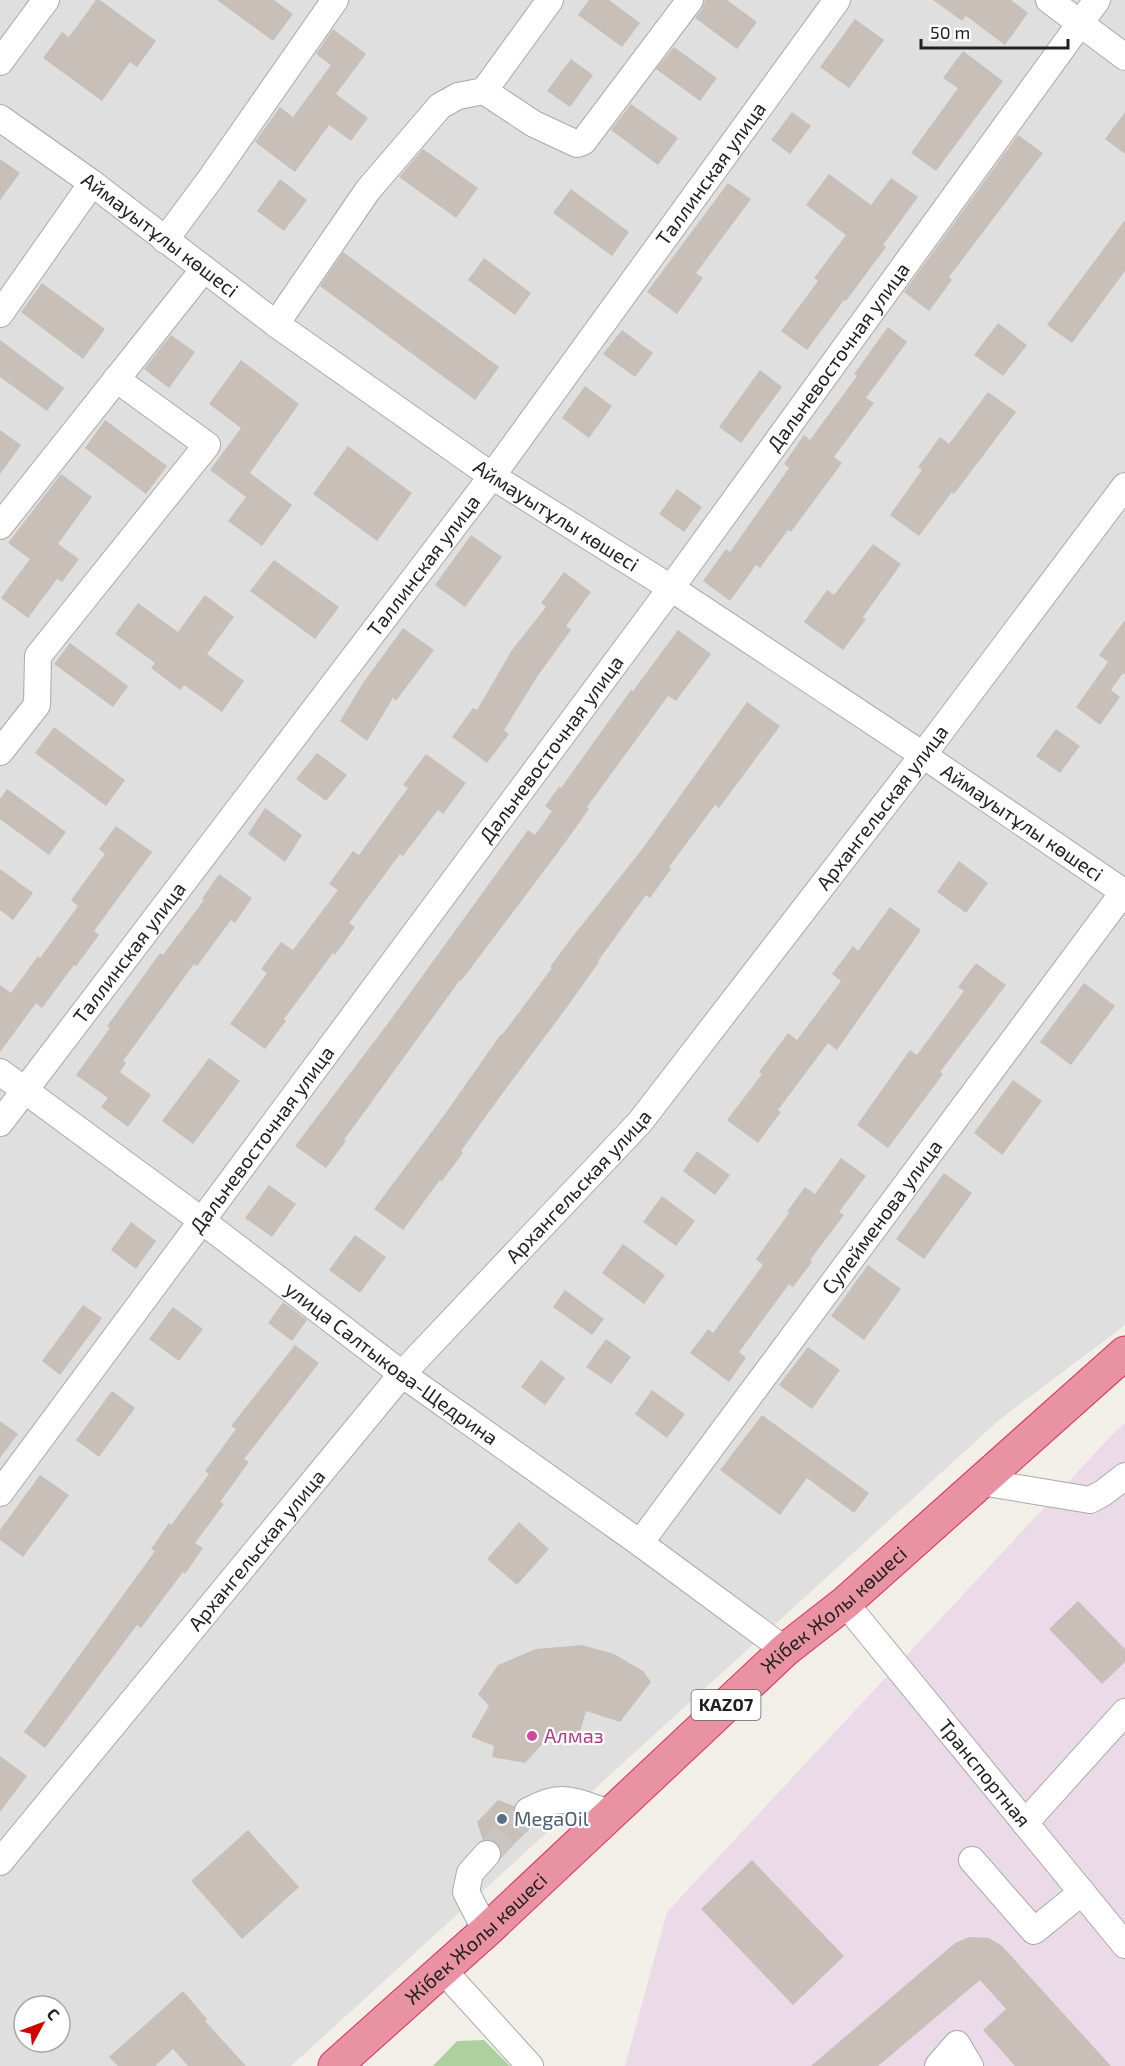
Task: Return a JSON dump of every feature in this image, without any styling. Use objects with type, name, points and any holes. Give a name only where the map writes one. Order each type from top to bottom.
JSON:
[{"type":"highway","name":"Жібек Жолы көшесі","points":[[336,2066],[486,1930],[785,1650],[845,1603],[1125,1353]]},
{"type":"street","points":[[0,62],[46,0]]},
{"type":"street","points":[[165,240],[335,0]]},
{"type":"street","points":[[276,324],[368,190],[440,106],[458,96],[484,91],[550,0]]},
{"type":"street","points":[[484,91],[534,124],[577,144],[583,142],[690,0]]},
{"type":"street","name":"Таллинская улица","points":[[0,1123],[492,476],[837,0]]},
{"type":"street","points":[[1049,0],[1125,57]]},
{"type":"street","name":"Дальневосточная улица","points":[[0,1493],[671,588],[1097,0]]},
{"type":"street","name":"Аймауытұлы көшесі","points":[[0,118],[92,183],[276,324],[492,476],[671,588],[1124,892]]},
{"type":"street","points":[[0,314],[92,183]]},
{"type":"street","points":[[0,526],[204,269]]},
{"type":"street","points":[[0,752],[37,705],[38,656],[207,445],[116,379]]},
{"type":"street","name":"Архангельская улица","points":[[0,1862],[402,1374],[640,1122],[923,755],[1125,486]]},
{"type":"street","name":"Сулейменова улица","points":[[640,1543],[1124,892]]},
{"type":"street","name":"улица Салтыкова-Щедрина","points":[[0,1072],[201,1220],[402,1374],[640,1543],[785,1650]]},
{"type":"street","points":[[981,1482],[1090,1500],[1125,1476]]},
{"type":"street","name":"Транспортная","points":[[845,1603],[1125,1945]]},
{"type":"street","points":[[1025,1823],[1125,1712]]},
{"type":"street","points":[[528,1811],[544,1802],[565,1799],[610,1813]]},
{"type":"street","points":[[486,1930],[466,1892],[470,1873],[487,1854]]},
{"type":"street","points":[[972,1860],[1034,1931],[1082,1892]]},
{"type":"street","points":[[442,1970],[530,2066]]},
{"type":"street","points":[[938,2066],[957,2044],[970,2066]]},
{"type":"shaded area","points":[[0,0],[1125,0],[1125,1325],[999,1420],[291,2066],[0,2066]]},
{"type":"shaded area","points":[[1125,1423],[1125,2066],[625,2066],[667,1912]]},
{"type":"green space","points":[[484,2040],[510,2066],[433,2066],[457,2041]]},
{"type":"building","points":[[96,0],[100,0],[156,41],[137,67],[130,62],[102,101],[43,58],[62,32],[69,37]]},
{"type":"building","points":[[217,0],[274,0],[293,14],[273,41]]},
{"type":"building","points":[[589,0],[609,0],[640,23],[622,47],[578,15]]},
{"type":"building","points":[[705,0],[727,0],[757,22],[737,49],[695,18]]},
{"type":"building","points":[[933,0],[1011,0],[1028,13],[1005,45],[966,16],[962,21]]},
{"type":"building","points":[[855,19],[884,40],[849,88],[820,67]]},
{"type":"building","points":[[333,29],[366,54],[336,94],[368,118],[351,141],[329,125],[295,172],[255,142],[280,107],[293,117],[331,65],[316,54]]},
{"type":"building","points":[[674,47],[717,78],[700,101],[656,69]]},
{"type":"building","points":[[963,51],[1003,81],[936,171],[911,153],[958,88],[943,78]]},
{"type":"building","points":[[571,59],[593,75],[570,107],[547,91]]},
{"type":"building","points":[[631,104],[678,138],[658,165],[611,130]]},
{"type":"building","points":[[792,112],[811,126],[790,154],[771,140]]},
{"type":"building","points":[[1125,112],[1125,154],[1105,139]]},
{"type":"building","points":[[1018,135],[1043,153],[949,277],[952,280],[929,311],[904,292]]},
{"type":"building","points":[[423,149],[478,188],[456,218],[399,177]]},
{"type":"building","points":[[0,159],[20,173],[0,200]]},
{"type":"building","points":[[829,174],[871,205],[891,178],[918,197],[883,245],[886,247],[807,350],[781,331],[818,281],[814,278],[846,235],[806,205]]},
{"type":"building","points":[[280,179],[307,200],[284,231],[257,211]]},
{"type":"building","points":[[728,183],[751,199],[696,273],[703,278],[677,314],[647,292]]},
{"type":"building","points":[[571,189],[629,232],[612,256],[553,213]]},
{"type":"building","points":[[1125,220],[1125,271],[1072,343],[1047,325]]},
{"type":"building","points":[[343,252],[499,367],[475,400],[320,286]]},
{"type":"building","points":[[484,258],[531,293],[515,315],[468,280]]},
{"type":"building","points":[[42,283],[105,329],[83,359],[21,312]]},
{"type":"building","points":[[998,323],[1027,345],[1003,376],[974,355]]},
{"type":"building","points":[[888,327],[907,342],[866,398],[874,403],[834,457],[842,463],[791,532],[788,530],[760,568],[756,565],[730,601],[703,581],[726,549],[730,552],[789,468],[784,464],[804,435],[810,440],[857,376],[854,374]]},
{"type":"building","points":[[622,330],[653,353],[635,377],[603,354]]},
{"type":"building","points":[[171,335],[195,352],[169,388],[144,369]]},
{"type":"building","points":[[0,340],[64,388],[47,411],[0,377]]},
{"type":"building","points":[[241,360],[299,404],[250,473],[292,505],[262,546],[228,521],[246,497],[210,470],[241,428],[209,404]]},
{"type":"building","points":[[760,370],[782,387],[741,443],[719,427]]},
{"type":"building","points":[[585,386],[612,406],[589,438],[562,418]]},
{"type":"building","points":[[988,392],[1016,412],[919,536],[890,515],[922,470],[918,467],[940,437],[949,444]]},
{"type":"building","points":[[105,420],[167,466],[146,494],[85,448]]},
{"type":"building","points":[[0,430],[21,445],[0,474]]},
{"type":"building","points":[[348,446],[412,493],[377,541],[313,494]]},
{"type":"building","points":[[61,474],[92,497],[58,544],[79,559],[62,582],[57,579],[28,618],[1,598],[30,559],[8,543]]},
{"type":"building","points":[[677,489],[702,507],[684,532],[659,514]]},
{"type":"building","points":[[471,535],[502,557],[465,607],[435,585]]},
{"type":"building","points":[[873,544],[901,564],[863,617],[866,619],[843,650],[804,622],[827,590],[834,595]]},
{"type":"building","points":[[274,560],[339,607],[315,639],[250,591]]},
{"type":"building","points":[[564,572],[591,592],[566,626],[571,630],[539,674],[504,730],[509,734],[487,763],[452,737],[473,708],[477,710],[512,650],[546,607],[541,603]]},
{"type":"building","points":[[205,595],[234,617],[207,654],[244,681],[222,712],[184,685],[180,690],[151,668],[155,663],[115,634],[138,603],[178,632]]},
{"type":"building","points":[[1125,620],[1125,675],[1123,673],[1111,690],[1120,697],[1100,725],[1076,707],[1108,662],[1099,655]]},
{"type":"building","points":[[403,628],[434,650],[396,701],[393,698],[367,741],[340,721],[363,683]]},
{"type":"building","points":[[678,630],[711,654],[676,701],[668,696],[587,807],[589,809],[556,855],[460,980],[326,1168],[295,1146],[389,1022],[528,830],[535,835],[552,811],[545,806],[559,787],[561,788],[631,690],[633,691]]},
{"type":"building","points":[[70,643],[128,686],[113,707],[54,664]]},
{"type":"building","points":[[747,702],[780,726],[719,808],[715,805],[669,867],[671,869],[650,898],[646,895],[461,1151],[463,1153],[403,1230],[374,1209],[501,1034],[552,968],[550,967],[570,940],[643,848]]},
{"type":"building","points":[[54,727],[125,780],[106,806],[35,753]]},
{"type":"building","points":[[1056,729],[1080,746],[1060,773],[1036,756]]},
{"type":"building","points":[[317,753],[347,775],[326,801],[296,779]]},
{"type":"building","points":[[426,754],[466,783],[443,814],[438,810],[403,856],[400,854],[349,923],[355,927],[284,1019],[286,1021],[265,1049],[230,1024],[267,973],[261,969],[281,942],[293,950],[338,890],[329,884],[353,851],[359,855],[408,788],[403,785]]},
{"type":"building","points":[[7,789],[66,832],[49,855],[0,819],[0,799]]},
{"type":"building","points":[[265,808],[302,835],[285,862],[248,834]]},
{"type":"building","points":[[116,826],[152,852],[94,931],[99,935],[76,966],[74,965],[42,1008],[36,1003],[0,1052],[0,985],[11,993],[78,906],[71,900],[105,854],[99,849]]},
{"type":"building","points":[[959,861],[988,883],[966,913],[937,892]]},
{"type":"building","points":[[0,869],[33,893],[13,920],[0,910]]},
{"type":"building","points":[[219,874],[252,898],[235,923],[231,920],[197,966],[194,964],[123,1061],[126,1063],[120,1072],[151,1095],[128,1127],[101,1107],[108,1098],[76,1075],[110,1028],[107,1026],[160,953],[163,955],[204,900],[202,899]]},
{"type":"building","points":[[890,907],[921,930],[837,1050],[828,1043],[778,1110],[781,1112],[758,1143],[727,1120],[762,1074],[759,1072],[788,1033],[797,1040],[841,981],[832,974],[853,946],[858,951]]},
{"type":"building","points":[[976,963],[1006,985],[940,1072],[943,1074],[888,1148],[857,1125],[910,1050],[917,1055],[964,991],[958,987]]},
{"type":"building","points":[[1084,983],[1115,1006],[1071,1065],[1040,1042]]},
{"type":"building","points":[[209,1058],[240,1081],[193,1144],[162,1121]]},
{"type":"building","points":[[1013,1080],[1042,1101],[1002,1155],[974,1133]]},
{"type":"building","points":[[697,1151],[730,1175],[715,1195],[683,1171]]},
{"type":"building","points":[[841,1158],[866,1176],[839,1212],[844,1215],[810,1260],[812,1262],[793,1287],[789,1284],[739,1352],[746,1358],[729,1382],[690,1353],[708,1329],[713,1333],[763,1265],[756,1259],[805,1187],[815,1194]]},
{"type":"building","points":[[944,1173],[972,1193],[924,1259],[896,1239]]},
{"type":"building","points":[[269,1185],[296,1204],[272,1237],[245,1218]]},
{"type":"building","points":[[662,1196],[695,1221],[676,1246],[643,1222]]},
{"type":"building","points":[[131,1222],[156,1241],[136,1269],[111,1250]]},
{"type":"building","points":[[355,1235],[386,1257],[360,1293],[329,1270]]},
{"type":"building","points":[[623,1244],[665,1275],[644,1304],[602,1273]]},
{"type":"building","points":[[868,1265],[901,1289],[864,1340],[831,1316]]},
{"type":"building","points":[[565,1290],[604,1319],[592,1335],[553,1307]]},
{"type":"building","points":[[283,1302],[307,1320],[292,1341],[268,1323]]},
{"type":"building","points":[[83,1305],[102,1318],[60,1375],[42,1361]]},
{"type":"building","points":[[173,1307],[203,1329],[179,1361],[149,1339]]},
{"type":"building","points":[[606,1339],[631,1357],[611,1384],[586,1367]]},
{"type":"building","points":[[295,1345],[319,1363],[244,1459],[249,1462],[220,1502],[224,1504],[195,1543],[203,1548],[185,1574],[183,1572],[141,1628],[137,1625],[45,1748],[24,1732],[155,1551],[151,1549],[169,1523],[171,1525],[209,1474],[205,1471],[236,1429],[231,1426]]},
{"type":"building","points":[[808,1347],[840,1370],[812,1409],[779,1385]]},
{"type":"building","points":[[541,1360],[565,1378],[545,1405],[521,1387]]},
{"type":"building","points":[[652,1390],[685,1414],[667,1438],[635,1414]]},
{"type":"building","points":[[112,1391],[135,1408],[99,1457],[76,1440]]},
{"type":"building","points":[[762,1415],[869,1493],[854,1513],[807,1478],[780,1515],[720,1470]]},
{"type":"building","points":[[0,1421],[18,1434],[0,1458]]},
{"type":"building","points":[[40,1475],[69,1495],[23,1557],[0,1540],[0,1530]]},
{"type":"building","points":[[519,1522],[549,1549],[517,1585],[487,1559]]},
{"type":"building","points":[[1078,1601],[1125,1649],[1125,1662],[1102,1684],[1049,1629]]},
{"type":"building","points":[[582,1645],[614,1654],[643,1671],[651,1682],[620,1722],[586,1711],[577,1742],[547,1739],[525,1763],[492,1757],[494,1746],[471,1737],[489,1706],[478,1694],[498,1665],[536,1649]]},
{"type":"building","points":[[0,1756],[27,1776],[0,1812]]},
{"type":"building","points":[[498,1800],[514,1806],[515,1818],[520,1824],[529,1826],[529,1830],[502,1855],[497,1842],[489,1839],[483,1840],[477,1822]]},
{"type":"building","points":[[248,1830],[299,1887],[242,1939],[191,1881]]},
{"type":"building","points":[[752,1860],[844,1956],[793,2005],[701,1909]]},
{"type":"building","points":[[969,1937],[989,1938],[1002,1946],[1111,2066],[1015,2066],[983,2030],[1006,2009],[980,1980],[878,2066],[811,2066],[955,1943]]},
{"type":"building","points":[[183,1991],[207,2019],[205,2021],[246,2066],[188,2066],[173,2049],[155,2066],[118,2066],[109,2057]]},
{"type":"tunnel","points":[[487,1854],[528,1811]]},
{"type":"place","name":"Алмаз","points":[[532,1736]]},
{"type":"place","name":"MegaOil","points":[[502,1819]]}]
